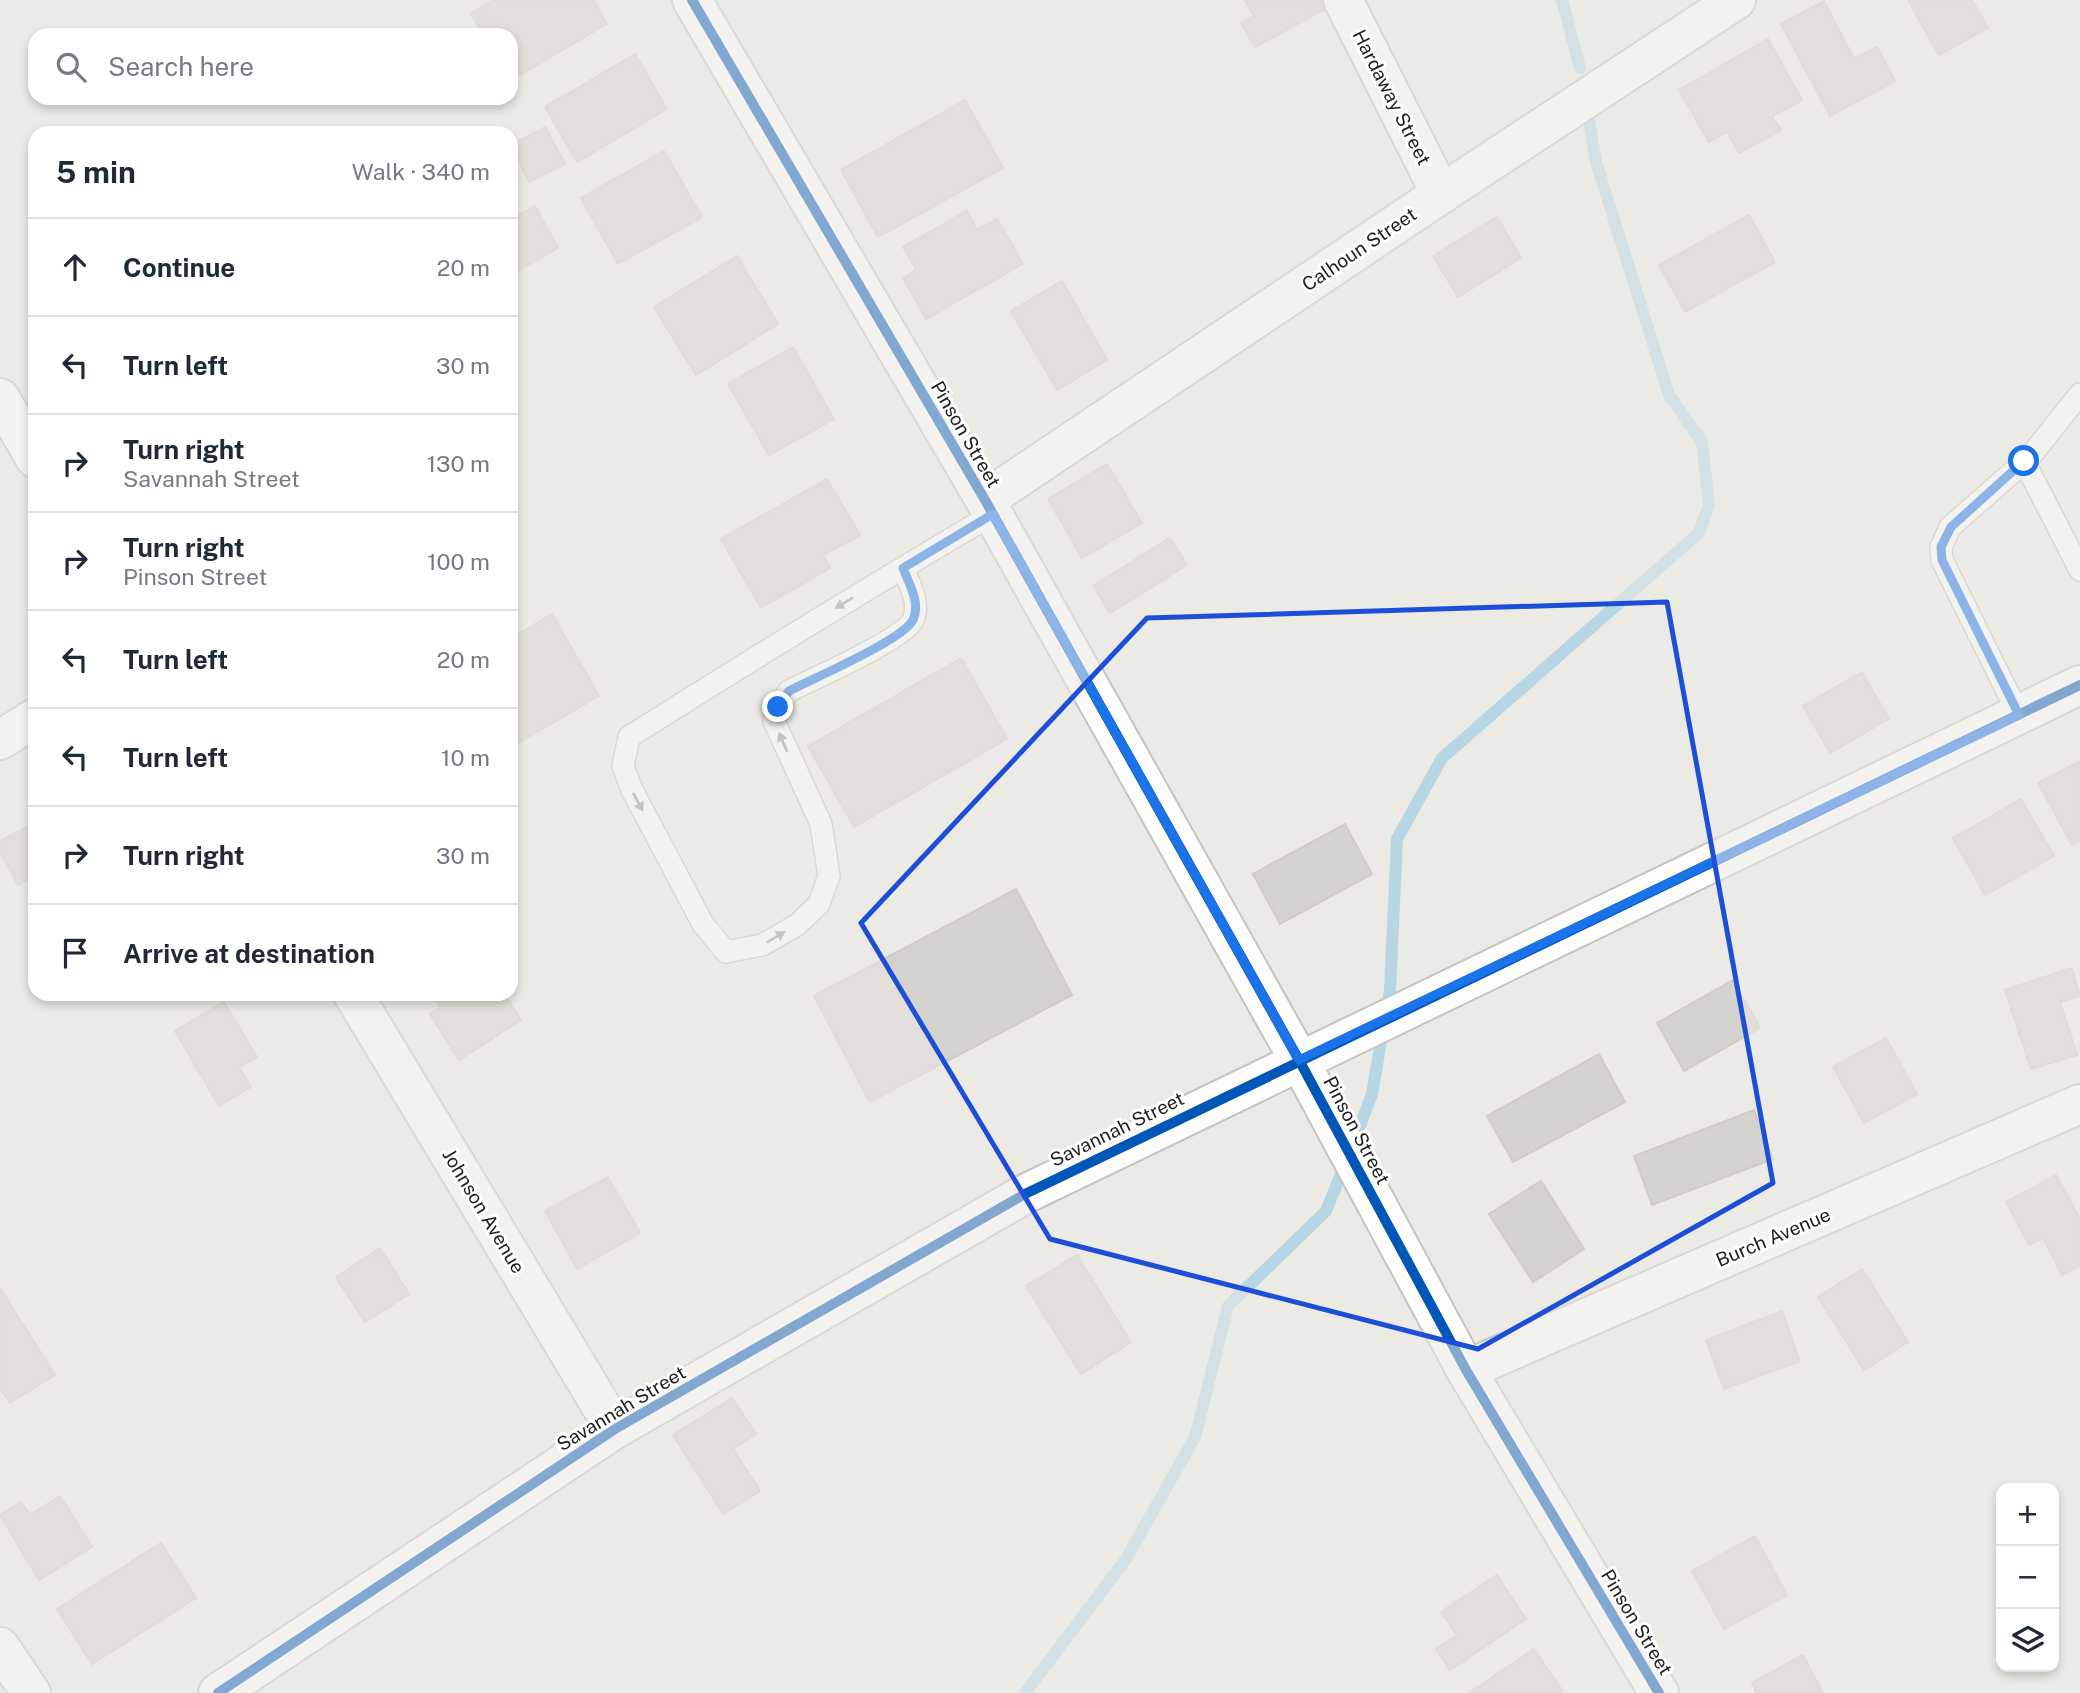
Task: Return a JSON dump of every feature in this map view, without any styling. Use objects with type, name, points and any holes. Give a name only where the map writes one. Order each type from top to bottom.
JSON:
[{"type":"street","name":"Pinson Street","points":[[692,0],[989,508],[1299,1060],[1466,1370],[1658,1693]]},
{"type":"street","name":"Hardaway Street","points":[[1343,0],[1441,194]]},
{"type":"street","name":"Calhoun Street","points":[[989,508],[1441,194],[1736,0]]},
{"type":"street","points":[[0,398],[28,446]]},
{"type":"street","name":"Savannah Street","points":[[218,1693],[615,1429],[1025,1194],[2080,685]]},
{"type":"street","points":[[0,740],[28,723]]},
{"type":"street","name":"Johnson Avenue","points":[[357,1001],[615,1429]]},
{"type":"street","name":"Burch Avenue","points":[[1466,1370],[2080,1104]]},
{"type":"street","points":[[0,1647],[31,1693]]},
{"type":"lane","points":[[2019,715],[1942,560],[1941,547],[1951,527],[2024,461],[2080,394]]},
{"type":"lane","points":[[2024,461],[2080,570]]},
{"type":"lane","points":[[903,568],[916,601],[912,621],[896,636],[789,691],[778,707],[774,720],[821,824],[829,876],[819,904],[797,925],[762,945],[726,952],[704,924],[632,790],[623,766],[629,737],[763,651],[903,568],[989,508]]},
{"type":"highlighted area","points":[[1667,602],[1773,1183],[1478,1349],[1050,1239],[861,923],[1147,618]]},
{"type":"building","points":[[494,0],[593,0],[607,24],[518,76],[518,28],[479,28],[471,13]]},
{"type":"building","points":[[1245,0],[1320,0],[1325,9],[1255,47],[1241,23],[1254,16]]},
{"type":"building","points":[[1908,0],[1972,0],[1988,28],[1939,55]]},
{"type":"building","points":[[1824,1],[1854,59],[1877,47],[1895,81],[1830,116],[1781,24]]},
{"type":"building","points":[[1768,39],[1802,100],[1772,116],[1781,130],[1739,153],[1727,132],[1709,142],[1679,90]]},
{"type":"building","points":[[635,54],[667,109],[577,162],[545,107]]},
{"type":"building","points":[[965,100],[1003,168],[878,237],[841,170]]},
{"type":"building","points":[[545,127],[565,164],[529,182],[518,159],[518,141]]},
{"type":"building","points":[[664,151],[702,217],[618,264],[581,198]]},
{"type":"building","points":[[535,206],[558,248],[519,270],[518,268],[518,216]]},
{"type":"building","points":[[967,211],[977,230],[997,219],[1023,264],[926,319],[903,278],[916,270],[903,247]]},
{"type":"building","points":[[1749,215],[1775,262],[1685,312],[1659,265]]},
{"type":"building","points":[[1497,217],[1521,258],[1458,297],[1433,256]]},
{"type":"building","points":[[737,256],[778,324],[696,375],[654,307]]},
{"type":"building","points":[[1062,281],[1107,360],[1057,390],[1011,311]]},
{"type":"building","points":[[793,347],[834,419],[769,455],[728,384]]},
{"type":"building","points":[[1107,464],[1142,523],[1082,558],[1048,499]]},
{"type":"building","points":[[827,479],[860,535],[823,555],[830,568],[761,608],[721,539]]},
{"type":"building","points":[[1170,538],[1187,565],[1110,613],[1093,586]]},
{"type":"building","points":[[552,614],[599,696],[518,743],[518,634]]},
{"type":"building","points":[[961,658],[1007,739],[854,827],[808,746]]},
{"type":"building","points":[[1862,672],[1889,719],[1830,753],[1803,706]]},
{"type":"building","points":[[2080,761],[2080,841],[2072,845],[2038,783]]},
{"type":"building","points":[[2021,799],[2054,856],[1985,895],[1953,838]]},
{"type":"building","points":[[1345,824],[1372,874],[1280,924],[1253,874]]},
{"type":"building","points":[[28,827],[28,880],[18,885],[0,851],[0,841]]},
{"type":"building","points":[[1016,889],[1072,995],[870,1102],[814,996]]},
{"type":"building","points":[[2072,968],[2080,996],[2060,1002],[2077,1055],[2031,1069],[2005,990]]},
{"type":"building","points":[[1733,980],[1760,1028],[1684,1071],[1657,1023]]},
{"type":"building","points":[[436,1001],[509,1001],[521,1020],[459,1060],[430,1014],[440,1007]]},
{"type":"building","points":[[224,1002],[257,1057],[239,1067],[251,1087],[219,1106],[175,1031]]},
{"type":"building","points":[[1886,1038],[1917,1094],[1864,1123],[1833,1067]]},
{"type":"building","points":[[1599,1054],[1625,1102],[1513,1162],[1487,1116]]},
{"type":"building","points":[[1754,1110],[1773,1159],[1652,1205],[1634,1156]]},
{"type":"building","points":[[2056,1175],[2080,1219],[2080,1265],[2062,1275],[2043,1238],[2029,1245],[2006,1202]]},
{"type":"building","points":[[608,1177],[640,1233],[577,1269],[545,1211]]},
{"type":"building","points":[[1541,1181],[1584,1249],[1533,1282],[1489,1214]]},
{"type":"building","points":[[380,1248],[409,1294],[365,1322],[336,1277]]},
{"type":"building","points":[[1077,1255],[1131,1342],[1081,1374],[1026,1286]]},
{"type":"building","points":[[1862,1269],[1908,1342],[1864,1370],[1818,1297]]},
{"type":"building","points":[[0,1288],[55,1375],[10,1403],[0,1388]]},
{"type":"building","points":[[1782,1311],[1800,1361],[1724,1389],[1706,1340]]},
{"type":"building","points":[[732,1398],[756,1434],[733,1449],[760,1491],[723,1514],[673,1435]]},
{"type":"building","points":[[60,1496],[92,1547],[39,1580],[0,1515],[21,1502],[30,1515]]},
{"type":"building","points":[[1755,1536],[1787,1595],[1724,1629],[1692,1571]]},
{"type":"building","points":[[161,1543],[196,1598],[92,1664],[57,1609]]},
{"type":"building","points":[[1497,1575],[1526,1619],[1450,1670],[1436,1649],[1457,1635],[1441,1612]]},
{"type":"building","points":[[1534,1649],[1564,1693],[1469,1693]]},
{"type":"building","points":[[1803,1655],[1823,1693],[1757,1693],[1752,1683]]},
{"type":"waterway","points":[[1562,0],[1580,68]]},
{"type":"waterway","points":[[1386,1012],[1390,990],[1397,839],[1442,758],[1699,533],[1709,505],[1702,442],[1669,395],[1596,162],[1588,115]]},
{"type":"waterway","points":[[1353,1144],[1372,1094],[1383,1030]]},
{"type":"waterway","points":[[1025,1693],[1126,1559],[1195,1437],[1228,1306],[1326,1211],[1345,1164]]},
{"type":"cycle path","points":[[692,0],[985,500],[1299,1060],[1466,1370],[1659,1693]]},
{"type":"cycle path","points":[[218,1693],[615,1429],[1025,1194],[2080,685]]},
{"type":"route","points":[[778,707],[789,691],[896,636],[912,621],[916,601],[903,568],[993,514],[1299,1060],[2019,715],[1942,560],[1941,547],[1951,527],[2024,461]]}]
